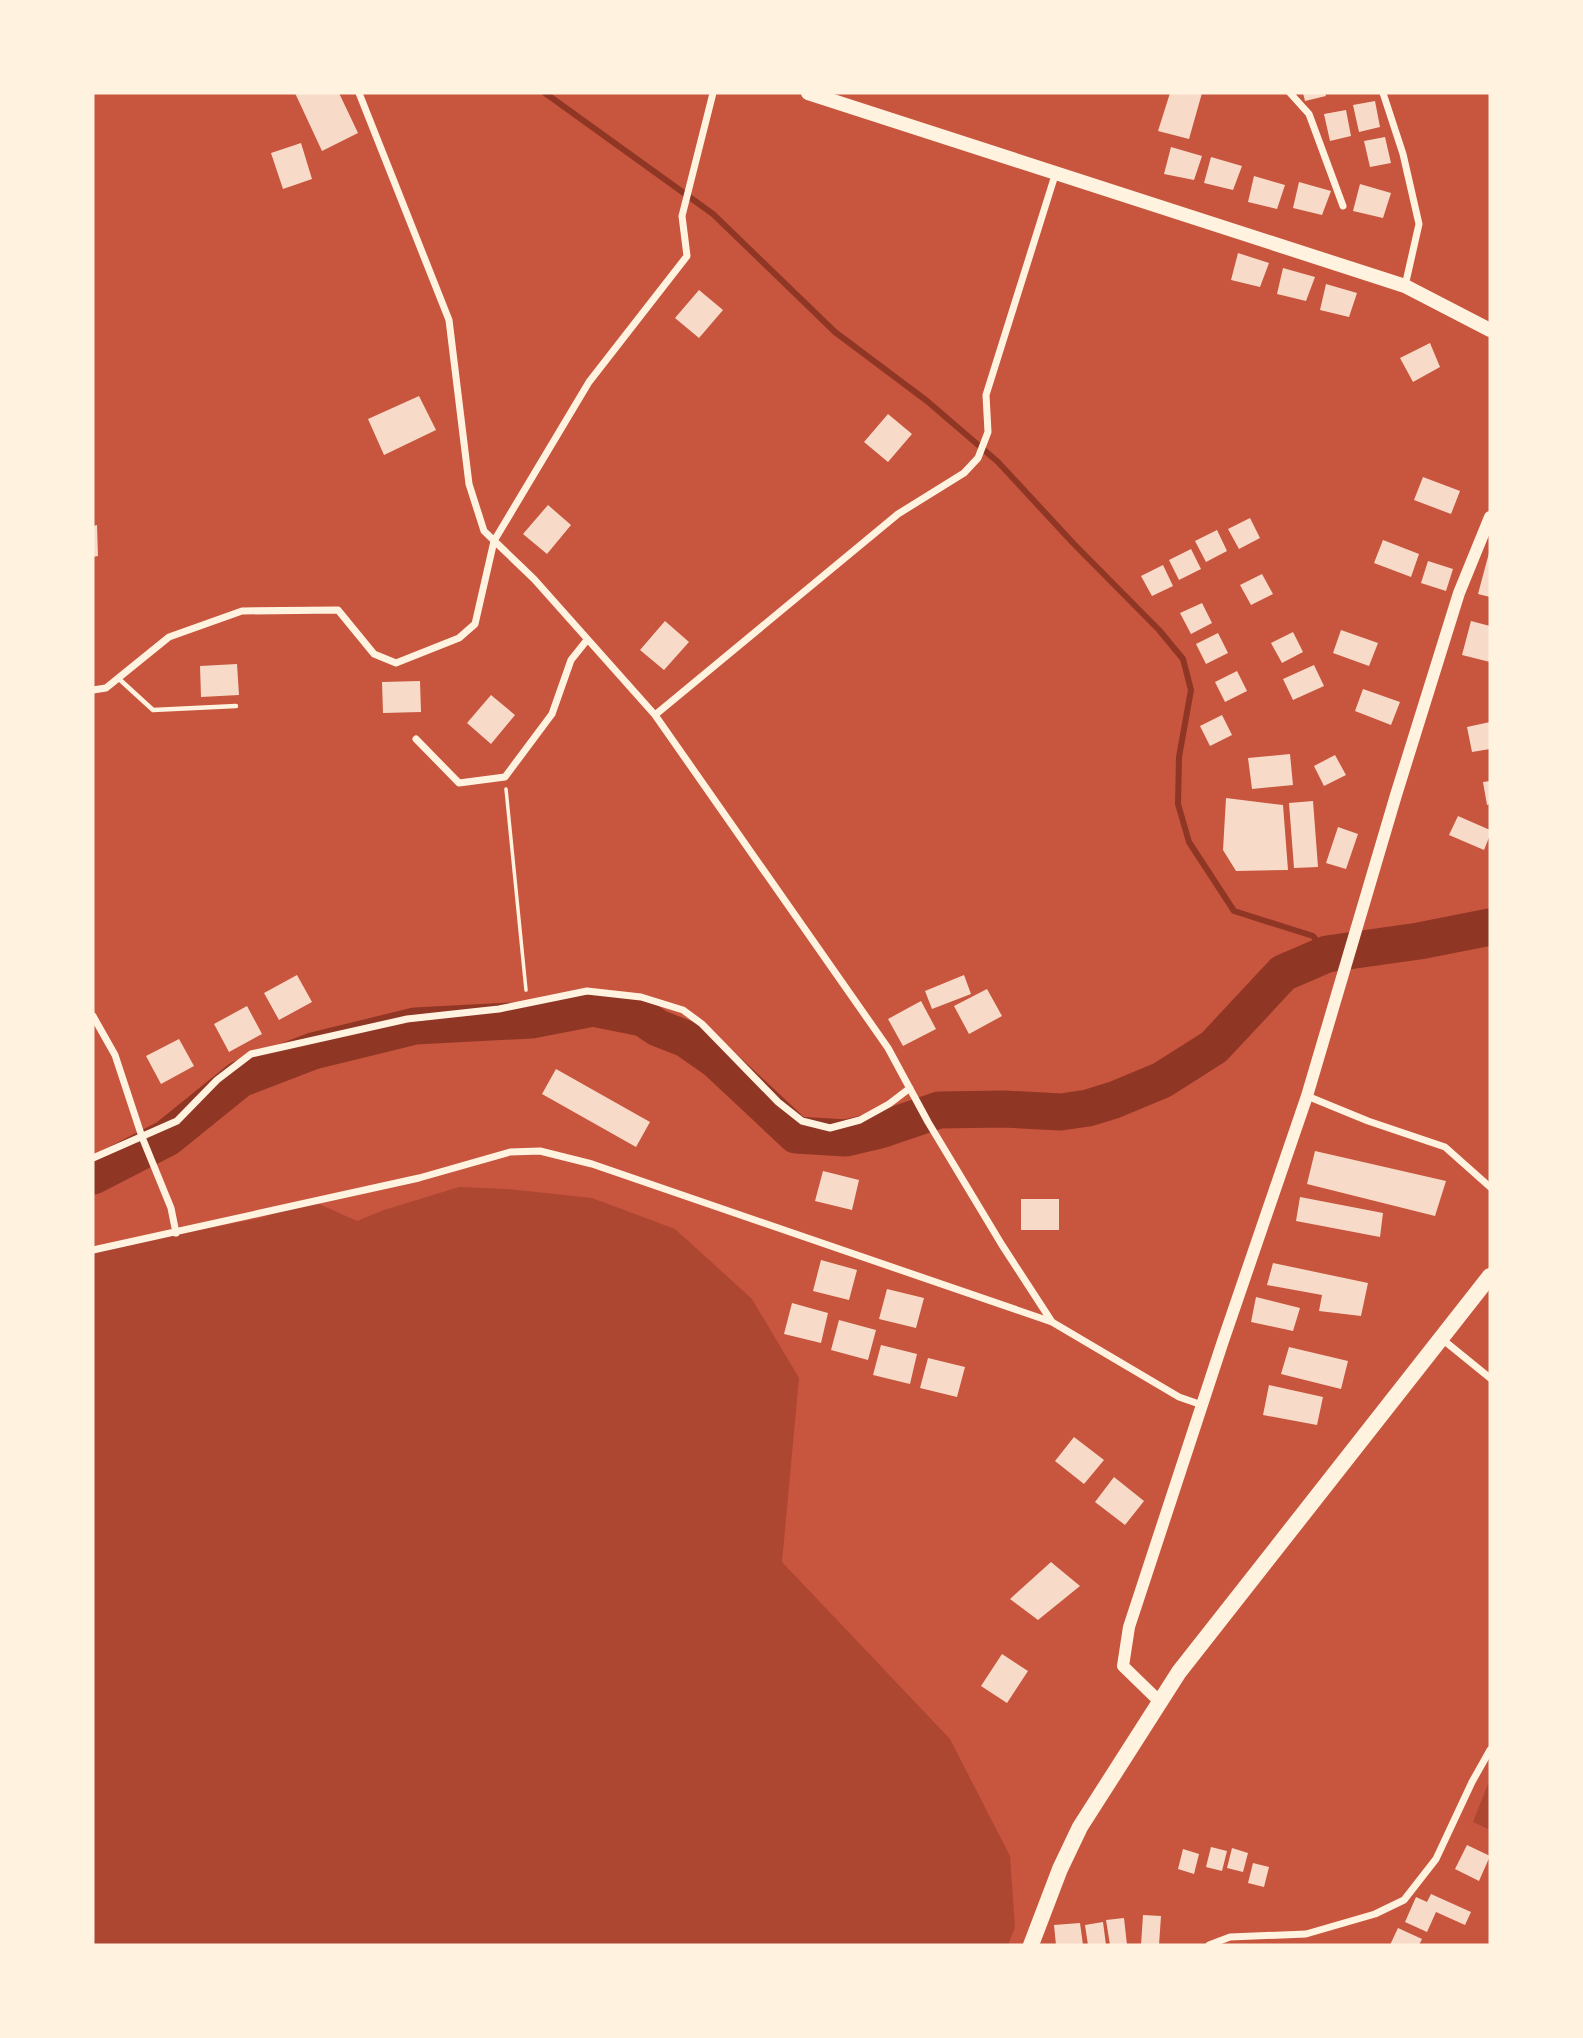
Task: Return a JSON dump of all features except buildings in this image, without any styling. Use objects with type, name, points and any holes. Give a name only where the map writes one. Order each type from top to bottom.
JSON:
[{"type":"highway","points":[[1031,1945],[1060,1869],[1080,1827],[1160,1701],[1195,1650],[1490,1276]]},
{"type":"main road","points":[[808,93],[1405,286],[1490,330]]},
{"type":"street","points":[[359,93],[449,320],[469,484],[484,531],[534,579],[655,715],[888,1048],[928,1122],[1052,1322]]},
{"type":"street","points":[[93,690],[106,688],[169,638],[242,611],[338,610],[374,654],[396,663],[459,638],[475,624],[494,541],[589,383],[687,256],[682,216],[713,93]]},
{"type":"street","points":[[1290,93],[1309,114],[1343,206]]},
{"type":"street","points":[[1383,93],[1403,154],[1419,224],[1405,286]]},
{"type":"street","points":[[655,715],[898,514],[964,473],[978,458],[988,432],[986,395],[1056,172]]},
{"type":"street","points":[[1160,1701],[1123,1666],[1129,1627],[1307,1096],[1459,593],[1490,517]]},
{"type":"street","points":[[416,739],[459,783],[505,776],[552,714],[571,660],[587,640]]},
{"type":"street","points":[[93,1158],[177,1121],[216,1080],[251,1054],[407,1019],[528,1003],[587,991],[641,997],[683,1010],[702,1024],[778,1102],[802,1121],[830,1128],[860,1120],[889,1104],[910,1088]]},
{"type":"street","points":[[93,1016],[115,1055],[142,1137],[170,1208],[176,1233]]},
{"type":"street","points":[[1307,1096],[1368,1121],[1446,1147],[1490,1187]]},
{"type":"street","points":[[93,1251],[419,1178],[510,1152],[540,1151],[592,1164],[1052,1322],[1179,1397],[1202,1405]]},
{"type":"street","points":[[1441,1338],[1490,1378]]},
{"type":"street","points":[[1209,1945],[1230,1937],[1306,1934],[1375,1914],[1404,1900],[1436,1859],[1472,1782],[1490,1751]]},
{"type":"lane","points":[[118,678],[153,710],[236,706]]},
{"type":"path","points":[[505,776],[528,1003]]},
{"type":"shaded area","points":[[459,1187],[592,1198],[675,1229],[752,1299],[799,1378],[782,1562],[950,1739],[1010,1856],[1015,1927],[1008,1945],[93,1945],[93,1250],[261,1218],[310,1200],[357,1221]]},
{"type":"shaded area","points":[[1490,1779],[1490,1830],[1473,1822]]},
{"type":"waterway","points":[[545,93],[713,214],[835,332],[927,401],[998,462],[1159,630],[1183,659],[1191,690],[1179,757],[1178,804],[1189,842],[1234,911],[1313,936],[1327,954]]},
{"type":"waterway","points":[[93,1176],[167,1138],[240,1079],[313,1051],[415,1026],[531,1020],[593,1008],[643,1018],[658,1028],[686,1039],[716,1060],[796,1135],[846,1138],[880,1130],[939,1110],[1061,1112],[1088,1108],[1162,1080],[1214,1047],[1283,973],[1327,954],[1419,941],[1490,927]]}]
